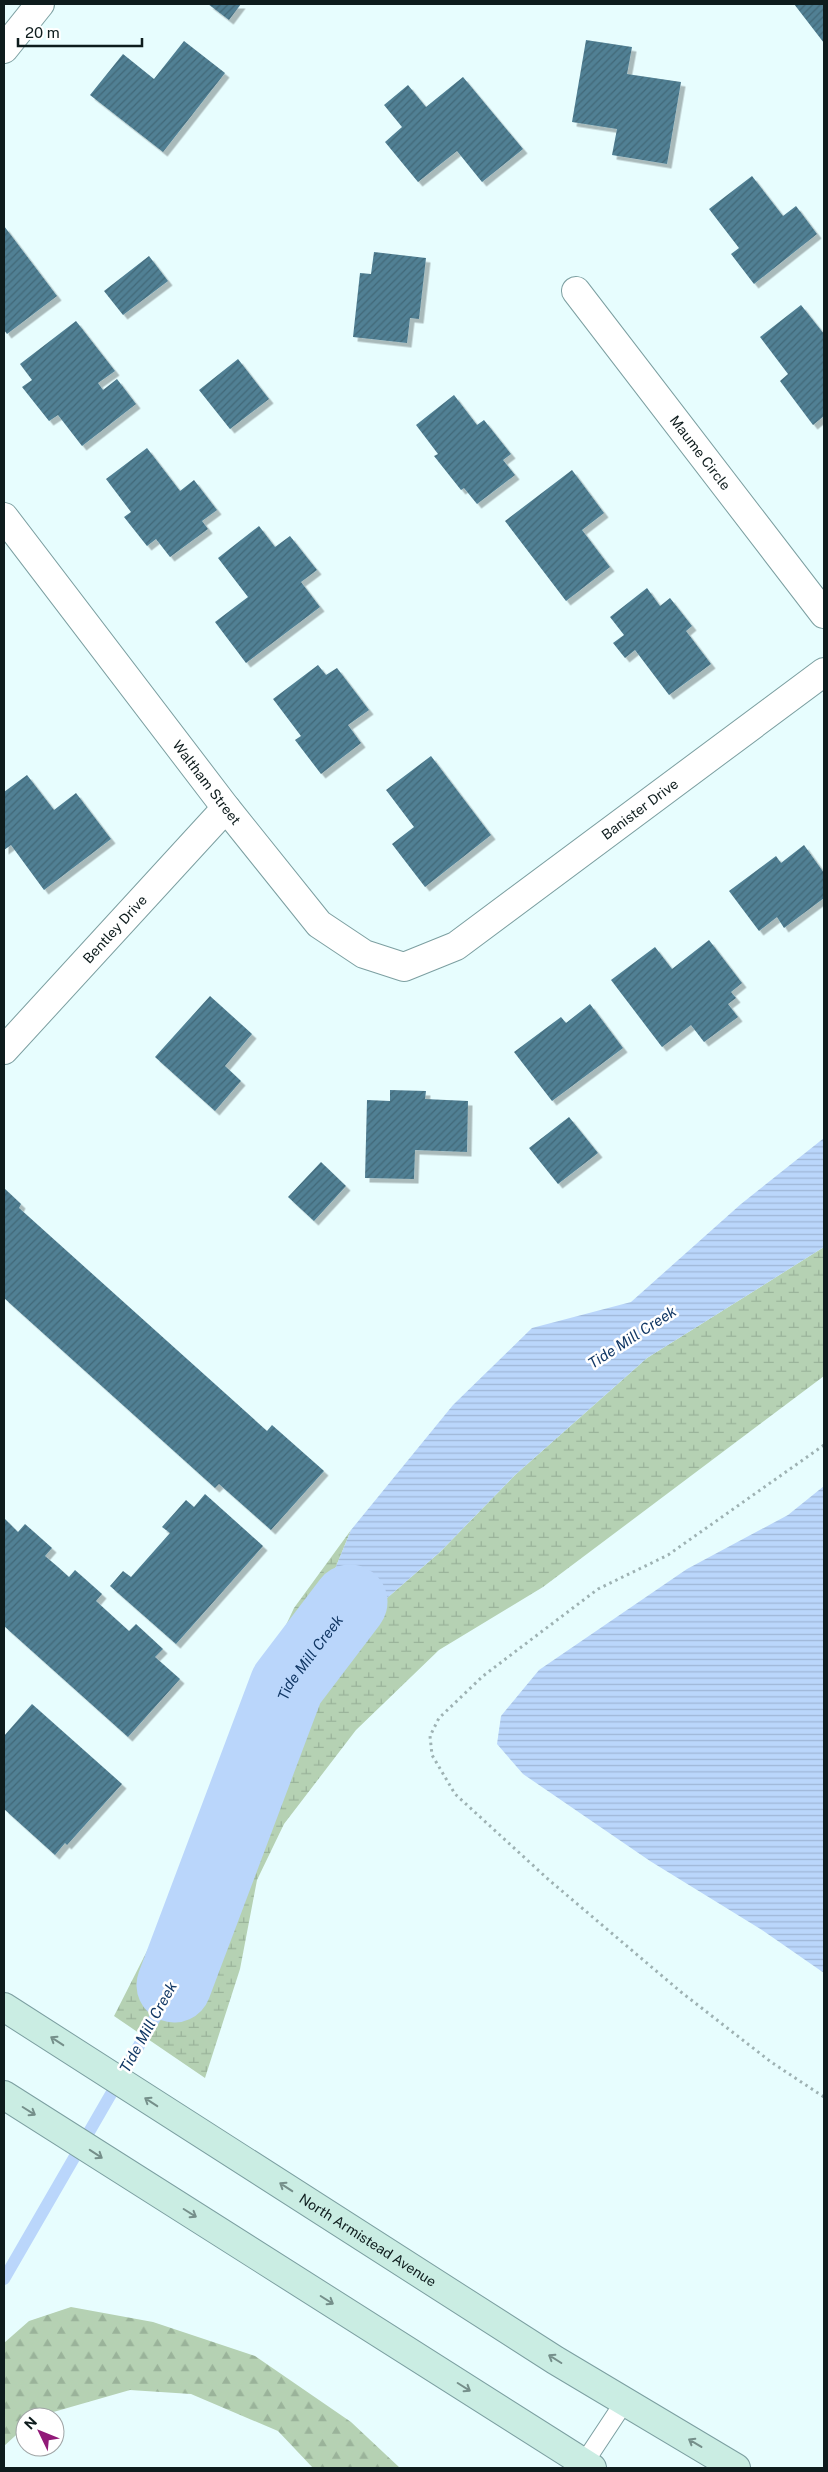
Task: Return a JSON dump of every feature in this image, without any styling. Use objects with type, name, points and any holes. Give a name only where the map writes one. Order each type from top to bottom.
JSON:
[{"type":"main road","name":"North Armistead Avenue","points":[[4,2008],[555,2360],[736,2468]]},
{"type":"main road","points":[[4,2095],[588,2466]]},
{"type":"street","points":[[4,49],[40,4]]},
{"type":"street","name":"Maume Circle","points":[[576,292],[824,614]]},
{"type":"street","name":"Waltham Street","points":[[4,517],[226,808],[319,924],[364,954],[404,967],[456,946]]},
{"type":"street","name":"Banister Drive","points":[[456,946],[824,672]]},
{"type":"street","name":"Bentley Drive","points":[[4,1050],[226,808]]},
{"type":"lane","points":[[588,2466],[624,2401]]},
{"type":"path","points":[[824,1445],[668,1555],[598,1589],[483,1676],[439,1718],[430,1736],[432,1755],[455,1794],[549,1880],[681,1992],[771,2062],[824,2097]]},
{"type":"green space","points":[[824,1247],[824,1376],[543,1587],[439,1650],[356,1730],[284,1824],[257,1880],[240,1969],[205,2078],[114,2016],[175,1896],[237,1730],[294,1608],[351,1530],[288,1684],[440,1552],[515,1475],[647,1358]]},
{"type":"green space","points":[[71,2307],[153,2322],[255,2356],[351,2422],[400,2468],[313,2468],[278,2431],[191,2394],[130,2390],[65,2409],[65,2407],[15,2407],[15,2436],[4,2446],[4,2343],[29,2321]]},
{"type":"water","points":[[824,1138],[824,1247],[647,1358],[515,1475],[440,1552],[287,1685],[351,1530],[453,1405],[532,1328],[631,1302],[741,1204]]},
{"type":"water","points":[[824,1486],[824,1973],[762,1930],[650,1861],[523,1774],[497,1744],[501,1716],[539,1670],[687,1569],[788,1515]]},
{"type":"building","points":[[208,4],[241,4],[229,20]]},
{"type":"building","points":[[794,4],[824,4],[824,43]]},
{"type":"building","points":[[586,40],[632,47],[627,74],[681,82],[667,164],[612,155],[617,129],[572,122]]},
{"type":"building","points":[[184,41],[225,73],[163,152],[90,95],[123,54],[154,79]]},
{"type":"building","points":[[463,77],[523,149],[482,182],[457,151],[418,182],[385,142],[402,127],[384,105],[408,85],[426,107]]},
{"type":"building","points":[[752,176],[783,216],[796,206],[817,234],[754,284],[731,254],[739,248],[709,209]]},
{"type":"building","points":[[4,226],[57,296],[7,334],[4,330]]},
{"type":"building","points":[[374,252],[426,258],[419,319],[410,318],[407,343],[353,337],[360,273],[371,274]]},
{"type":"building","points":[[149,256],[168,281],[123,315],[104,291]]},
{"type":"building","points":[[801,305],[824,334],[824,416],[813,425],[780,381],[788,374],[760,337]]},
{"type":"building","points":[[76,321],[115,371],[98,383],[103,390],[117,379],[136,404],[82,446],[58,415],[49,421],[22,387],[32,380],[20,364]]},
{"type":"building","points":[[238,359],[269,399],[230,429],[199,390]]},
{"type":"building","points":[[454,395],[477,425],[484,420],[511,454],[503,460],[515,475],[477,504],[464,488],[461,490],[434,456],[438,454],[416,425]]},
{"type":"building","points":[[147,448],[180,491],[194,480],[217,510],[202,521],[208,529],[170,557],[156,539],[147,546],[124,517],[131,512],[106,479]]},
{"type":"building","points":[[572,470],[604,513],[582,530],[610,567],[566,601],[505,521]]},
{"type":"building","points":[[259,526],[275,547],[290,536],[317,570],[301,582],[320,607],[246,663],[215,622],[248,597],[218,558]]},
{"type":"building","points":[[647,588],[660,606],[670,598],[692,626],[686,631],[711,664],[669,695],[635,650],[625,658],[613,643],[624,635],[610,617]]},
{"type":"building","points":[[318,665],[326,675],[337,668],[369,710],[348,725],[361,743],[321,774],[295,740],[301,736],[273,699]]},
{"type":"building","points":[[431,756],[491,835],[425,887],[392,844],[414,827],[386,790]]},
{"type":"building","points":[[27,775],[54,810],[76,793],[111,839],[44,890],[11,845],[4,850],[4,792]]},
{"type":"building","points":[[804,845],[824,873],[824,898],[784,928],[777,917],[759,931],[729,891],[776,856],[781,863]]},
{"type":"building","points":[[709,940],[742,983],[731,992],[736,998],[728,1004],[738,1017],[704,1042],[691,1025],[662,1047],[611,980],[655,947],[672,969]]},
{"type":"building","points":[[210,996],[252,1034],[225,1066],[241,1081],[215,1111],[155,1057]]},
{"type":"building","points":[[590,1004],[623,1048],[552,1101],[514,1052],[561,1017],[566,1023]]},
{"type":"building","points":[[390,1090],[426,1091],[425,1099],[468,1101],[467,1152],[415,1150],[414,1179],[365,1178],[367,1100],[390,1101]]},
{"type":"building","points":[[569,1117],[598,1153],[558,1184],[529,1148]]},
{"type":"building","points":[[321,1162],[346,1186],[314,1221],[288,1197]]},
{"type":"building","points":[[4,1188],[21,1204],[19,1208],[267,1431],[272,1425],[324,1471],[271,1530],[219,1484],[215,1488],[4,1298]]},
{"type":"building","points":[[205,1494],[263,1546],[176,1644],[110,1586],[123,1571],[131,1577],[170,1533],[162,1527],[186,1500],[194,1507]]},
{"type":"building","points":[[4,1518],[18,1532],[25,1524],[52,1548],[45,1556],[69,1577],[75,1570],[102,1594],[96,1601],[129,1631],[136,1624],[163,1649],[155,1657],[180,1679],[128,1737],[4,1626]]},
{"type":"building","points":[[32,1704],[122,1784],[67,1845],[65,1843],[55,1855],[4,1809],[4,1736]]},
{"type":"waterway","name":"Tide Mill Creek","points":[[174,1985],[287,1685],[350,1602]]},
{"type":"waterway","name":"Tide Mill Creek","points":[[4,2279],[174,1985]]}]
